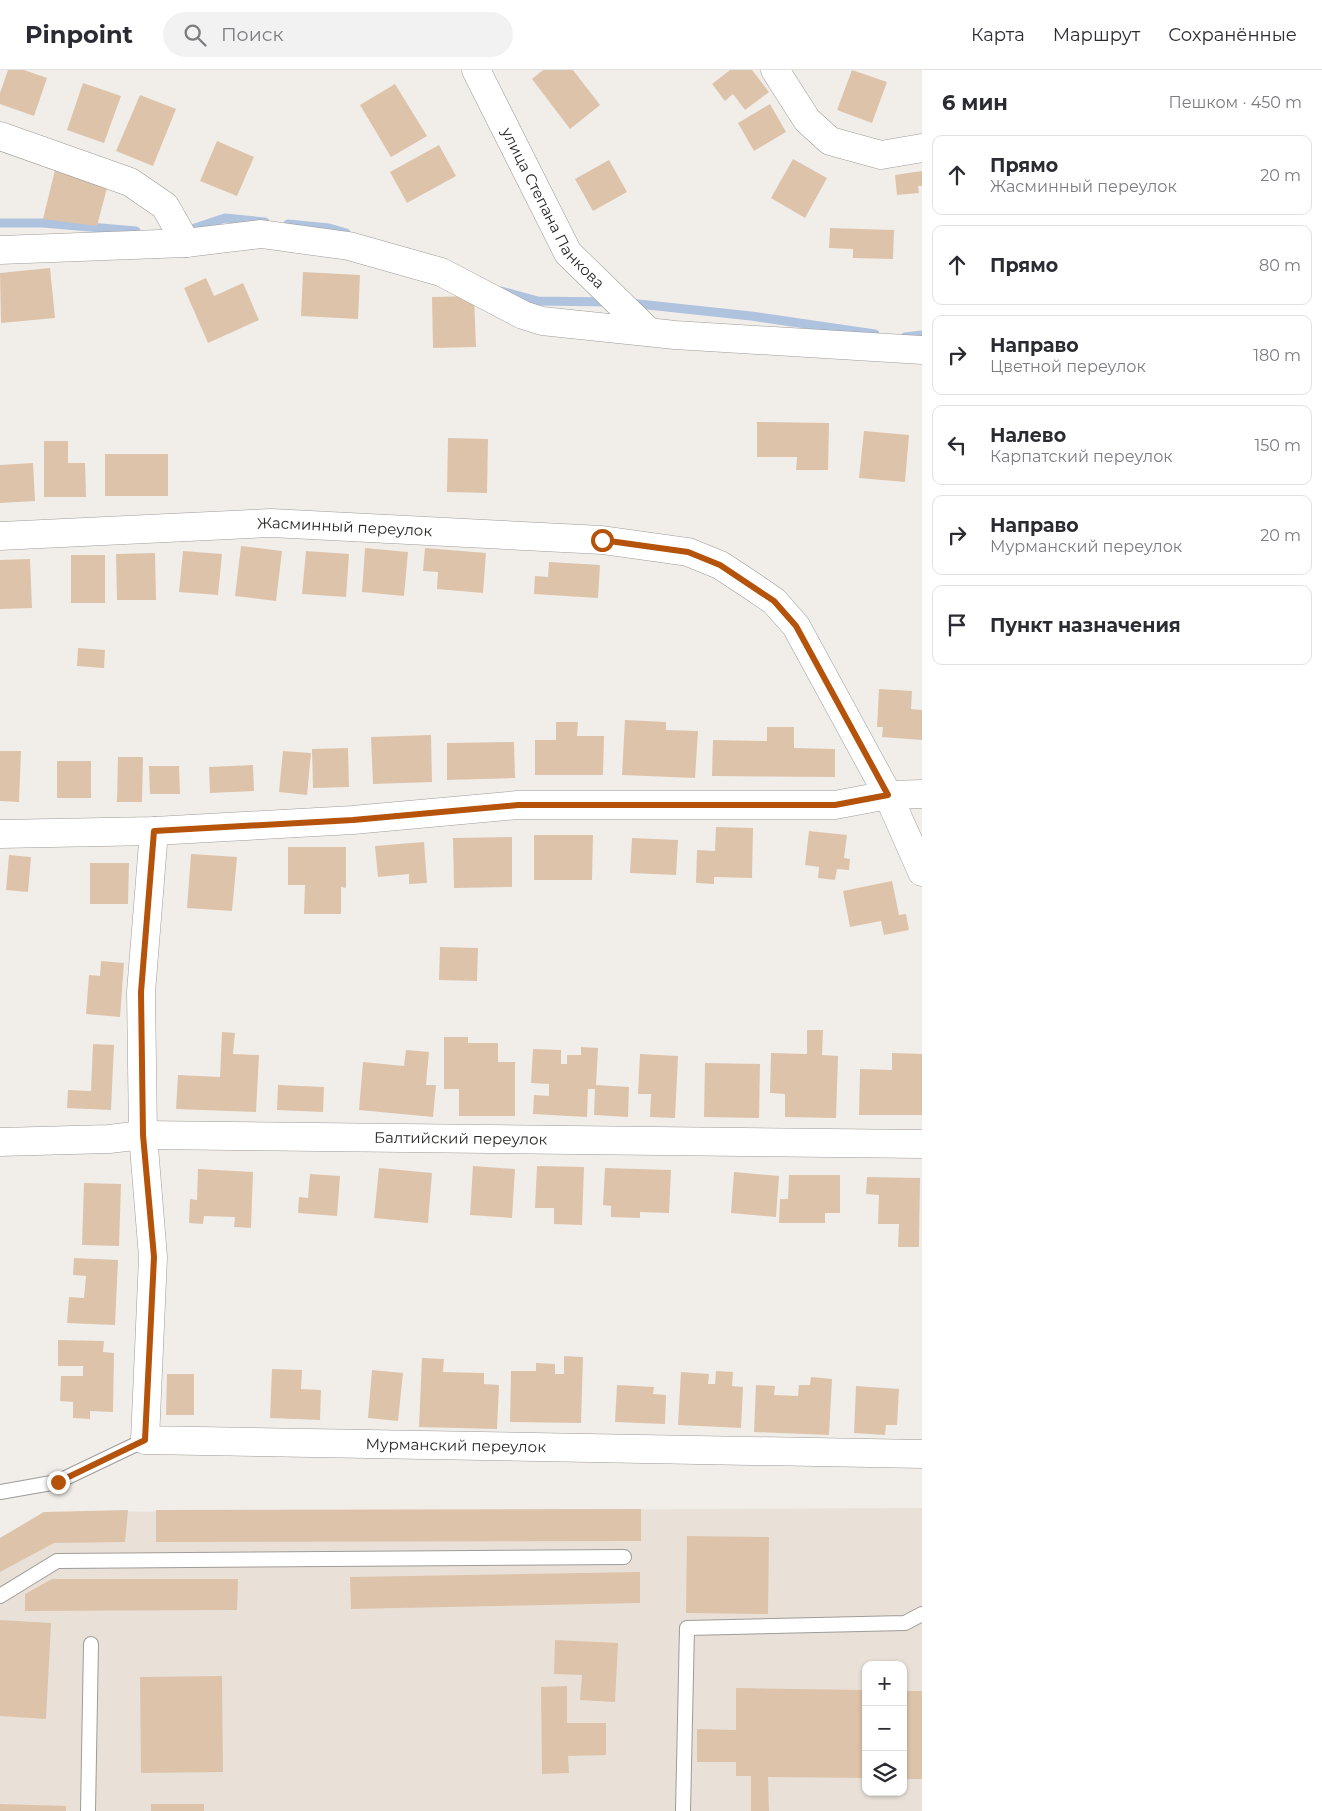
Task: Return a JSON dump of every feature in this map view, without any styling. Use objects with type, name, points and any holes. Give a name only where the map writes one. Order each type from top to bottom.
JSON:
[{"type":"street","name":"улица Степана Панкова","points":[[476,70],[568,253],[602,286],[653,329]]},
{"type":"street","points":[[775,70],[807,120],[830,141],[882,155],[922,148]]},
{"type":"street","points":[[0,136],[130,182],[165,206],[186,243]]},
{"type":"street","points":[[0,250],[186,243],[261,234],[349,246],[441,272],[523,315],[542,321],[922,350]]},
{"type":"street","name":"Жасминный переулок","points":[[0,536],[271,523],[602,540],[688,552],[720,565],[774,601],[796,626],[888,795],[922,872]]},
{"type":"street","points":[[0,834],[154,831],[353,820],[518,805],[835,805],[888,795],[922,794]]},
{"type":"street","points":[[145,1440],[154,1257],[143,1135],[141,992],[154,831]]},
{"type":"street","name":"Балтийский переулок","points":[[0,1142],[109,1139],[143,1135],[922,1144]]},
{"type":"street","name":"Мурманский переулок","points":[[145,1440],[922,1454]]},
{"type":"lane","name":"Мурманский переулок","points":[[0,1492],[58,1482],[145,1440]]},
{"type":"lane","points":[[0,1596],[57,1561],[624,1557]]},
{"type":"lane","points":[[683,1811],[687,1628],[905,1623],[922,1614]]},
{"type":"lane","points":[[88,1811],[91,1644]]},
{"type":"shaded area","points":[[922,1508],[922,1811],[0,1811],[0,1538],[44,1512]]},
{"type":"building","points":[[8,70],[24,70],[47,78],[34,116],[0,104],[0,93]]},
{"type":"building","points":[[543,70],[573,70],[600,105],[570,129],[532,79]]},
{"type":"building","points":[[730,70],[752,70],[769,92],[745,110],[733,94],[725,101],[712,84]]},
{"type":"building","points":[[852,70],[887,82],[872,123],[837,110]]},
{"type":"building","points":[[83,83],[121,96],[104,143],[67,130]]},
{"type":"building","points":[[395,84],[427,136],[391,157],[360,105]]},
{"type":"building","points":[[140,95],[176,109],[153,166],[116,151]]},
{"type":"building","points":[[770,104],[786,132],[754,151],[738,123]]},
{"type":"building","points":[[217,141],[254,157],[237,196],[200,181]]},
{"type":"building","points":[[439,145],[456,176],[407,203],[390,172]]},
{"type":"building","points":[[793,159],[827,178],[805,218],[771,198]]},
{"type":"building","points":[[609,160],[627,192],[593,211],[575,179]]},
{"type":"building","points":[[56,166],[108,184],[97,226],[43,219]]},
{"type":"building","points":[[922,171],[922,186],[918,186],[919,193],[897,195],[895,175]]},
{"type":"building","points":[[830,228],[894,230],[893,259],[853,258],[853,249],[829,248]]},
{"type":"building","points":[[50,268],[55,318],[1,323],[0,273]]},
{"type":"building","points":[[303,272],[360,275],[358,319],[301,316]]},
{"type":"building","points":[[206,278],[214,296],[243,283],[259,320],[208,343],[184,288]]},
{"type":"building","points":[[474,296],[476,347],[433,348],[432,297]]},
{"type":"building","points":[[757,422],[829,423],[828,470],[796,470],[797,457],[757,457]]},
{"type":"building","points":[[864,431],[909,435],[905,482],[859,478]]},
{"type":"building","points":[[448,438],[488,439],[487,493],[447,492]]},
{"type":"building","points":[[44,441],[68,441],[68,463],[85,463],[86,497],[44,497]]},
{"type":"building","points":[[105,454],[168,454],[168,496],[105,496]]},
{"type":"building","points":[[33,463],[35,501],[0,503],[0,465]]},
{"type":"building","points":[[241,546],[282,551],[276,601],[235,596]]},
{"type":"building","points":[[365,548],[408,552],[404,596],[362,592]]},
{"type":"building","points":[[425,548],[486,553],[483,593],[437,589],[438,572],[423,571]]},
{"type":"building","points":[[183,551],[222,554],[218,595],[179,592]]},
{"type":"building","points":[[306,551],[349,554],[346,597],[302,594]]},
{"type":"building","points":[[155,553],[156,600],[117,600],[116,554]]},
{"type":"building","points":[[71,555],[105,555],[105,603],[71,603]]},
{"type":"building","points":[[30,559],[32,608],[0,609],[0,560]]},
{"type":"building","points":[[549,562],[600,565],[598,598],[534,594],[535,576],[548,577]]},
{"type":"building","points":[[78,648],[105,650],[104,668],[77,666]]},
{"type":"building","points":[[879,689],[912,691],[911,709],[922,710],[922,740],[882,737],[883,727],[877,727]]},
{"type":"building","points":[[625,720],[666,722],[666,730],[698,731],[695,778],[622,775]]},
{"type":"building","points":[[556,722],[578,722],[577,736],[604,736],[603,775],[535,775],[535,740],[556,740]]},
{"type":"building","points":[[767,727],[794,727],[794,748],[835,749],[835,777],[712,776],[713,740],[767,741]]},
{"type":"building","points":[[431,735],[432,782],[373,784],[371,737]]},
{"type":"building","points":[[514,742],[515,778],[447,780],[447,743]]},
{"type":"building","points":[[348,748],[349,787],[313,788],[312,749]]},
{"type":"building","points":[[0,751],[21,751],[19,802],[0,801]]},
{"type":"building","points":[[283,751],[311,753],[307,795],[279,792]]},
{"type":"building","points":[[118,757],[143,757],[142,802],[117,802]]},
{"type":"building","points":[[57,761],[91,761],[91,798],[57,798]]},
{"type":"building","points":[[253,765],[254,791],[210,793],[209,767]]},
{"type":"building","points":[[149,766],[179,766],[180,794],[150,794]]},
{"type":"building","points":[[716,827],[753,828],[752,878],[714,877],[714,884],[696,883],[697,850],[715,851]]},
{"type":"building","points":[[809,831],[847,835],[844,858],[850,859],[849,870],[837,869],[835,880],[818,878],[819,867],[805,865]]},
{"type":"building","points":[[534,835],[593,835],[592,880],[534,880]]},
{"type":"building","points":[[512,837],[512,887],[454,888],[453,838]]},
{"type":"building","points":[[632,838],[678,840],[676,875],[630,873]]},
{"type":"building","points":[[424,842],[427,883],[409,884],[409,874],[378,877],[375,846]]},
{"type":"building","points":[[288,847],[346,847],[346,888],[341,887],[341,914],[304,914],[305,885],[288,885]]},
{"type":"building","points":[[191,854],[237,857],[232,911],[187,908]]},
{"type":"building","points":[[9,855],[31,857],[28,892],[6,890]]},
{"type":"building","points":[[90,863],[129,863],[128,904],[90,904]]},
{"type":"building","points":[[892,881],[899,915],[906,914],[909,930],[884,935],[881,921],[850,927],[843,891]]},
{"type":"building","points":[[440,947],[478,948],[477,981],[439,980]]},
{"type":"building","points":[[101,961],[124,963],[120,1017],[86,1014],[89,975],[100,976]]},
{"type":"building","points":[[807,1030],[823,1030],[822,1055],[838,1056],[836,1118],[785,1117],[785,1094],[770,1093],[771,1053],[807,1054]]},
{"type":"building","points":[[222,1032],[235,1033],[233,1054],[259,1055],[256,1112],[176,1109],[178,1075],[220,1077]]},
{"type":"building","points":[[444,1037],[468,1037],[468,1043],[498,1043],[498,1062],[515,1062],[515,1116],[459,1116],[459,1089],[444,1089]]},
{"type":"building","points":[[93,1044],[114,1045],[111,1110],[67,1108],[68,1090],[91,1091]]},
{"type":"building","points":[[581,1047],[598,1048],[596,1085],[629,1087],[628,1117],[594,1115],[595,1089],[588,1089],[587,1117],[533,1114],[534,1095],[549,1096],[549,1084],[531,1083],[533,1049],[561,1050],[561,1064],[567,1064],[567,1055],[581,1055]]},
{"type":"building","points":[[406,1050],[429,1052],[426,1085],[436,1085],[433,1117],[359,1110],[363,1062],[404,1066]]},
{"type":"building","points":[[892,1053],[922,1054],[922,1115],[859,1115],[860,1069],[892,1070]]},
{"type":"building","points":[[640,1054],[678,1056],[675,1118],[650,1117],[651,1094],[638,1094]]},
{"type":"building","points":[[705,1063],[760,1064],[759,1118],[704,1117]]},
{"type":"building","points":[[278,1085],[324,1087],[323,1112],[277,1110]]},
{"type":"building","points":[[473,1166],[515,1169],[512,1218],[470,1215]]},
{"type":"building","points":[[537,1166],[584,1167],[582,1225],[554,1224],[554,1208],[535,1208]]},
{"type":"building","points":[[379,1168],[432,1173],[428,1223],[374,1218]]},
{"type":"building","points":[[605,1168],[671,1170],[669,1213],[640,1212],[640,1218],[611,1217],[611,1206],[603,1205]]},
{"type":"building","points":[[198,1169],[253,1172],[251,1228],[234,1227],[235,1217],[204,1216],[203,1224],[189,1223],[190,1199],[197,1200]]},
{"type":"building","points":[[734,1172],[779,1176],[776,1217],[731,1213]]},
{"type":"building","points":[[310,1174],[340,1176],[337,1216],[298,1213],[299,1197],[308,1198]]},
{"type":"building","points":[[789,1175],[840,1175],[840,1213],[825,1213],[825,1223],[779,1223],[780,1199],[788,1199]]},
{"type":"building","points":[[867,1177],[920,1178],[919,1247],[898,1247],[899,1224],[878,1224],[879,1195],[866,1194]]},
{"type":"building","points":[[84,1183],[121,1184],[119,1246],[82,1245]]},
{"type":"building","points":[[74,1258],[118,1260],[115,1325],[67,1323],[69,1297],[84,1298],[86,1276],[73,1275]]},
{"type":"building","points":[[58,1340],[104,1341],[103,1352],[114,1353],[113,1412],[90,1411],[90,1419],[73,1418],[73,1402],[60,1401],[61,1376],[83,1376],[83,1366],[58,1366]]},
{"type":"building","points":[[564,1356],[583,1357],[581,1423],[510,1422],[511,1371],[536,1371],[536,1363],[555,1364],[555,1374],[564,1374]]},
{"type":"building","points":[[422,1358],[444,1359],[443,1372],[484,1373],[484,1384],[499,1385],[497,1429],[419,1427]]},
{"type":"building","points":[[272,1369],[302,1370],[301,1389],[321,1390],[320,1420],[270,1418]]},
{"type":"building","points":[[372,1370],[403,1373],[398,1421],[368,1418]]},
{"type":"building","points":[[716,1371],[733,1372],[732,1386],[743,1387],[741,1428],[678,1425],[681,1372],[709,1374],[708,1384],[715,1384]]},
{"type":"building","points":[[167,1374],[194,1374],[194,1415],[166,1415]]},
{"type":"building","points":[[811,1377],[832,1379],[829,1435],[754,1432],[756,1385],[775,1386],[774,1395],[798,1396],[799,1385],[810,1385]]},
{"type":"building","points":[[617,1385],[654,1387],[653,1394],[666,1395],[665,1424],[615,1422]]},
{"type":"building","points":[[856,1386],[899,1389],[897,1425],[886,1425],[885,1435],[854,1433]]},
{"type":"building","points":[[641,1509],[641,1541],[156,1542],[156,1510]]},
{"type":"building","points":[[128,1510],[125,1542],[54,1543],[0,1572],[0,1538],[44,1512]]},
{"type":"building","points":[[687,1536],[769,1537],[768,1614],[686,1613]]},
{"type":"building","points":[[640,1572],[640,1603],[351,1609],[350,1577]]},
{"type":"building","points":[[52,1579],[238,1579],[237,1610],[25,1611],[25,1594]]},
{"type":"building","points":[[0,1620],[51,1623],[46,1719],[0,1716]]},
{"type":"building","points":[[555,1640],[618,1643],[615,1702],[580,1700],[582,1675],[554,1674]]},
{"type":"building","points":[[222,1676],[223,1772],[141,1773],[140,1677]]},
{"type":"building","points":[[567,1686],[567,1723],[606,1723],[606,1755],[568,1756],[569,1773],[542,1774],[541,1687]]},
{"type":"building","points":[[736,1688],[862,1690],[862,1778],[768,1777],[769,1811],[751,1811],[751,1776],[736,1776],[736,1762],[697,1762],[697,1729],[736,1730]]},
{"type":"building","points":[[907,1691],[922,1691],[922,1779],[907,1779]]},
{"type":"building","points":[[0,1804],[66,1806],[66,1811],[0,1811]]},
{"type":"building","points":[[151,1804],[204,1804],[204,1811],[151,1811]]},
{"type":"waterway","points":[[195,228],[225,218],[265,222]]},
{"type":"waterway","points":[[0,223],[43,223],[136,231]]},
{"type":"waterway","points":[[288,224],[329,228],[346,233]]},
{"type":"waterway","points":[[501,291],[538,301],[609,302]]},
{"type":"waterway","points":[[629,303],[751,316],[875,334]]},
{"type":"waterway","points":[[905,337],[922,335]]},
{"type":"route","points":[[58,1482],[145,1440],[154,1257],[143,1135],[141,992],[154,831],[353,820],[518,805],[835,805],[888,795],[796,626],[774,601],[720,565],[688,552],[602,540]]}]
